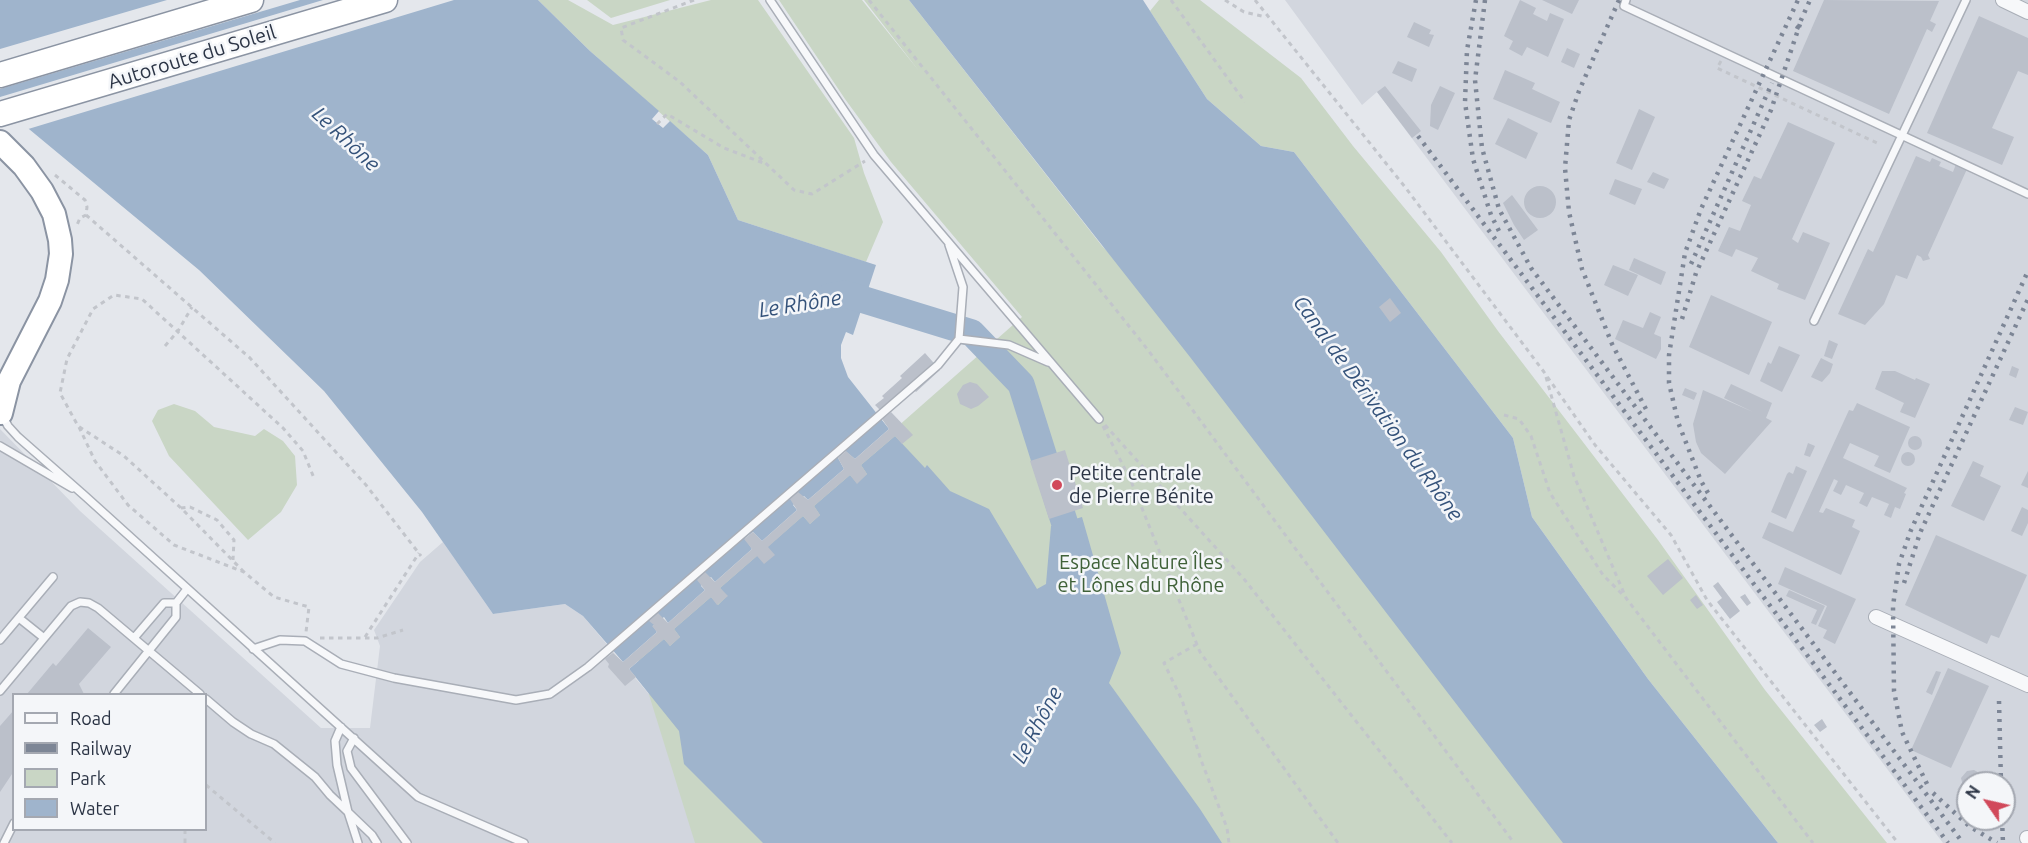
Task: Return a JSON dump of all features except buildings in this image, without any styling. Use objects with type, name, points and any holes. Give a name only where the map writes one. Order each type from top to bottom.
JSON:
[{"type":"highway","name":"Autoroute du Soleil","points":[[0,75],[251,0]]},
{"type":"highway","name":"Autoroute du Soleil","points":[[0,114],[385,0]]},
{"type":"highway","points":[[0,142],[24,166],[42,191],[54,214],[61,254],[57,280],[50,301],[9,381],[1,413]]},
{"type":"street","points":[[2003,0],[2028,12]]},
{"type":"street","points":[[1876,617],[2028,685]]},
{"type":"lane","points":[[770,0],[874,155],[1100,419]]},
{"type":"lane","points":[[1626,0],[1624,6],[2028,194]]},
{"type":"lane","points":[[1814,321],[1965,0]]},
{"type":"lane","points":[[254,649],[280,640],[305,641],[341,664],[394,678],[516,700],[550,694],[588,667],[938,365],[959,339],[963,287],[949,244]]},
{"type":"lane","points":[[959,339],[1009,345],[1050,363]]},
{"type":"lane","points":[[1,413],[8,426],[18,437],[418,797],[524,843]]},
{"type":"lane","points":[[0,446],[85,495]]},
{"type":"lane","points":[[0,640],[53,578]]},
{"type":"lane","points":[[115,693],[176,617],[176,603],[187,589]]},
{"type":"lane","points":[[0,690],[71,606],[81,602],[89,603],[199,693]]},
{"type":"lane","points":[[134,638],[164,603],[176,603]]},
{"type":"lane","points":[[19,618],[44,638]]},
{"type":"lane","points":[[207,700],[233,722],[251,734],[274,744],[294,759],[315,777],[330,795],[372,835],[377,843]]},
{"type":"lane","points":[[341,727],[335,741],[337,765],[358,843]]},
{"type":"lane","points":[[354,738],[347,751],[351,768],[407,843]]},
{"type":"lane","points":[[3,843],[12,827]]},
{"type":"path","points":[[694,0],[621,28],[623,40],[680,82],[794,190],[812,194],[874,155]]},
{"type":"path","points":[[868,0],[1148,350],[1514,843]]},
{"type":"path","points":[[1171,0],[1245,102]]},
{"type":"path","points":[[1225,0],[1244,12],[1267,17]]},
{"type":"path","points":[[1255,0],[1404,187],[1544,372],[1595,445],[1671,536],[1707,600],[1898,843]]},
{"type":"path","points":[[1725,53],[1717,69],[1877,143]]},
{"type":"path","points":[[657,123],[667,114],[724,148],[768,165]]},
{"type":"path","points":[[86,214],[250,358],[366,485],[420,554],[364,638]]},
{"type":"path","points":[[244,572],[174,545],[128,505],[95,461],[60,393],[67,359],[93,309],[114,295],[142,298],[283,428],[303,451],[314,478]]},
{"type":"path","points":[[165,346],[178,331],[192,307]]},
{"type":"path","points":[[1544,372],[1574,476],[1626,598]]},
{"type":"path","points":[[1504,415],[1520,419],[1531,436],[1550,493],[1603,575],[1626,598],[1813,843]]},
{"type":"path","points":[[1100,419],[1131,481],[1200,652],[1338,843]]},
{"type":"path","points":[[1100,419],[1244,579],[1452,843]]},
{"type":"path","points":[[78,426],[124,456],[181,508],[244,572],[274,597],[309,607],[305,641],[327,637],[377,638],[404,630]]},
{"type":"path","points":[[181,508],[190,507],[217,520],[234,540],[233,560]]},
{"type":"path","points":[[1197,644],[1164,663],[1182,700],[1201,760],[1227,828],[1229,843]]},
{"type":"path","points":[[207,785],[275,843]]},
{"type":"shaded area","points":[[1285,0],[2028,0],[2028,843],[1943,843],[1377,92],[1362,105]]},
{"type":"shaded area","points":[[0,429],[80,511],[321,728],[370,728],[380,646],[374,630],[420,562],[443,542],[493,614],[565,604],[583,616],[680,731],[700,843],[0,843]]},
{"type":"green space","points":[[538,0],[568,0],[613,25],[711,0],[758,0],[854,138],[864,173],[883,222],[866,262],[738,220],[708,155],[590,51]]},
{"type":"green space","points":[[587,0],[670,0],[611,18]]},
{"type":"green space","name":"Espace Nature Îles et Lônes du Rhône","points":[[779,0],[862,0],[919,71],[864,0],[909,0],[1102,246],[1692,843],[695,843],[637,656],[1022,317],[891,162],[845,99]]},
{"type":"green space","points":[[1159,0],[1200,0],[1301,78],[1353,146],[1441,252],[1498,331],[1658,540],[1765,690],[1887,843],[1778,843],[1648,679],[1532,517],[1513,438],[1294,152],[1261,146],[1207,99],[1150,11]]},
{"type":"green space","points":[[174,404],[195,411],[214,427],[255,436],[264,429],[283,441],[295,456],[297,485],[281,512],[248,540],[169,456],[152,421],[158,410]]},
{"type":"water","points":[[0,0],[538,0],[590,51],[659,111],[652,119],[663,128],[670,121],[708,155],[738,220],[876,265],[853,335],[846,332],[841,345],[841,358],[848,377],[889,429],[855,459],[845,451],[838,458],[844,469],[808,500],[804,496],[793,505],[797,510],[762,541],[753,532],[745,538],[752,549],[715,582],[711,577],[702,584],[705,590],[668,623],[664,617],[654,625],[657,632],[623,662],[583,616],[565,604],[493,614],[422,512],[324,391],[199,270],[0,105]]},
{"type":"water","name":"Canal de Dérivation du Rhône","points":[[909,0],[1143,0],[1207,99],[1261,146],[1294,152],[1513,438],[1532,517],[1648,679],[1778,843],[1563,843],[1190,357]]},
{"type":"water","points":[[895,436],[925,468],[927,465],[950,491],[989,509],[1037,589],[1046,584],[1051,526],[1082,517],[1121,653],[1109,683],[1222,843],[763,843],[684,764],[679,731],[629,669],[664,639],[670,646],[680,637],[674,629],[711,597],[718,605],[727,596],[720,588],[803,516],[810,524],[820,515],[814,506],[850,475],[857,483],[867,474],[861,465]]},
{"type":"pier","points":[[167,0],[300,0],[0,89],[0,49]]},
{"type":"pier","points":[[323,0],[454,0],[25,130],[0,109],[0,97]]},
{"type":"waterway","name":"Le Rhône","points":[[829,297],[845,294],[972,333],[1021,384],[1075,556]]},
{"type":"railway","points":[[1476,0],[1467,50],[1465,102],[1473,159],[1491,215],[1501,235]]},
{"type":"railway","points":[[1485,0],[1475,80],[1482,148],[1499,209],[1531,268],[1963,843]]},
{"type":"railway","points":[[1619,0],[1579,91],[1569,120],[1565,168],[1569,212],[1582,269],[1612,344],[1648,413]]},
{"type":"railway","points":[[1708,493],[1678,422],[1669,383],[1669,355],[1685,253],[1701,209],[1798,0]]},
{"type":"railway","points":[[1797,29],[1810,0]]},
{"type":"railway","points":[[1682,319],[1696,273],[1771,110],[1801,21]]},
{"type":"railway","points":[[1691,264],[1772,83]]},
{"type":"railway","points":[[1418,136],[1948,843]]},
{"type":"railway","points":[[1927,784],[1902,732],[1894,691],[1893,606],[1899,564],[1911,530],[2028,271]]},
{"type":"railway","points":[[1904,583],[1920,533],[2028,299]]},
{"type":"railway","points":[[1999,701],[2001,771]]},
{"type":"railway","points":[[1933,793],[1969,826],[1997,843]]},
{"type":"railway","points":[[2002,831],[2003,843]]},
{"type":"place","name":"Petite centrale de Pierre Bénite","points":[[1057,485]]}]
